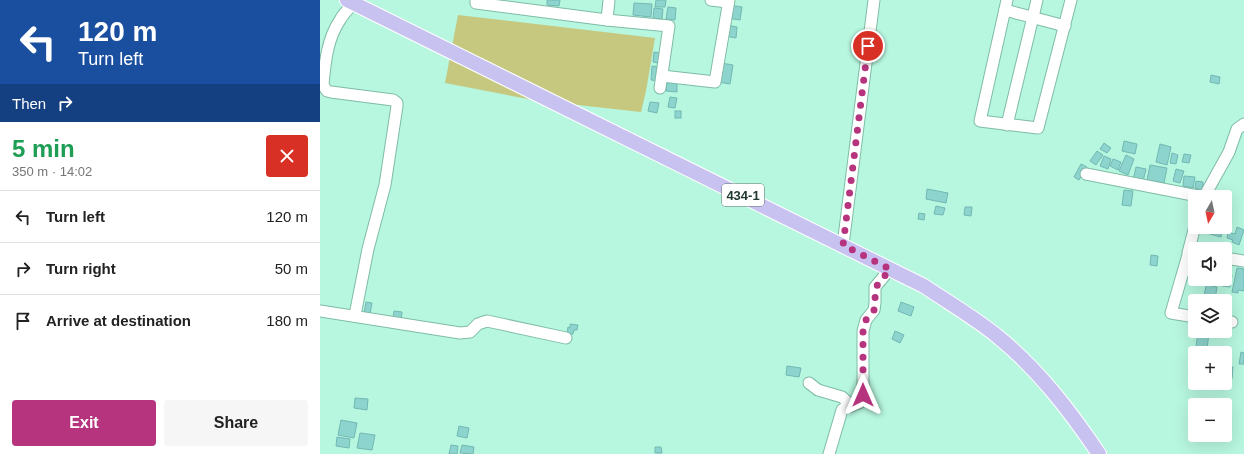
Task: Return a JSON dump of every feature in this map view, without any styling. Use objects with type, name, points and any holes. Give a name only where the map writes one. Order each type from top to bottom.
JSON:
[{"type":"main road","name":"434-1","points":[[350,2],[924,286],[998,336],[1038,374],[1078,424],[1098,454]]},
{"type":"street","points":[[476,0],[476,3],[607,20],[669,26],[660,88]]},
{"type":"street","points":[[607,20],[609,0]]},
{"type":"street","points":[[662,76],[715,82],[728,1],[711,0]]},
{"type":"street","points":[[843,245],[874,0]]},
{"type":"street","points":[[1006,125],[1037,0]]},
{"type":"street","points":[[1065,26],[1033,17],[1006,5],[980,122],[1038,128],[1065,26],[1071,0]]},
{"type":"street","points":[[350,2],[331,36],[326,57],[324,88],[331,92],[390,99],[396,101],[397,103],[385,185],[368,249],[355,316]]},
{"type":"street","points":[[1207,190],[1229,152],[1237,129],[1244,124]]},
{"type":"street","points":[[1086,174],[1188,194]]},
{"type":"street","points":[[1232,259],[1244,261]]},
{"type":"street","points":[[1188,265],[1171,313],[1188,316]]},
{"type":"street","points":[[830,454],[842,410],[846,407],[859,403],[863,395],[863,331],[866,320],[874,310],[876,287],[890,269]]},
{"type":"street","points":[[320,311],[460,333],[470,332],[478,324],[487,321],[566,338]]},
{"type":"street","points":[[810,383],[818,390],[842,397],[852,406]]},
{"type":"green space","points":[[458,15],[655,38],[641,112],[533,100],[445,83]]},
{"type":"building","points":[[547,0],[560,0],[559,6],[547,5]]},
{"type":"building","points":[[656,0],[666,0],[665,7],[655,7]]},
{"type":"building","points":[[634,3],[652,4],[651,17],[633,15]]},
{"type":"building","points":[[729,5],[742,7],[740,20],[727,18]]},
{"type":"building","points":[[668,7],[676,8],[675,20],[666,19]]},
{"type":"building","points":[[654,8],[663,9],[662,19],[653,18]]},
{"type":"building","points":[[727,25],[737,27],[736,38],[725,36]]},
{"type":"building","points":[[654,52],[660,53],[658,63],[653,62]]},
{"type":"building","points":[[721,63],[733,65],[730,84],[718,82]]},
{"type":"building","points":[[652,66],[661,67],[659,81],[651,80]]},
{"type":"building","points":[[1211,75],[1220,77],[1219,84],[1210,82]]},
{"type":"building","points":[[667,81],[677,81],[677,92],[666,91]]},
{"type":"building","points":[[670,97],[677,98],[675,108],[668,107]]},
{"type":"building","points":[[650,102],[659,103],[657,113],[648,111]]},
{"type":"building","points":[[675,111],[681,111],[681,118],[675,118]]},
{"type":"building","points":[[1124,141],[1137,144],[1135,154],[1122,151]]},
{"type":"building","points":[[1104,143],[1111,148],[1107,153],[1100,149]]},
{"type":"building","points":[[1160,144],[1171,147],[1167,165],[1156,162]]},
{"type":"building","points":[[1097,151],[1103,155],[1096,165],[1090,161]]},
{"type":"building","points":[[1172,153],[1178,155],[1176,164],[1170,163]]},
{"type":"building","points":[[1184,154],[1191,155],[1189,163],[1182,162]]},
{"type":"building","points":[[1126,155],[1134,159],[1128,175],[1119,171]]},
{"type":"building","points":[[1104,156],[1111,159],[1108,169],[1100,166]]},
{"type":"building","points":[[1113,159],[1121,162],[1118,170],[1110,166]]},
{"type":"building","points":[[1081,164],[1087,167],[1079,180],[1074,177]]},
{"type":"building","points":[[1150,165],[1167,168],[1164,183],[1147,180]]},
{"type":"building","points":[[1136,167],[1146,169],[1143,182],[1133,180]]},
{"type":"building","points":[[1176,169],[1184,171],[1180,183],[1173,181]]},
{"type":"building","points":[[1184,176],[1195,177],[1193,188],[1183,186]]},
{"type":"building","points":[[1196,181],[1203,182],[1202,190],[1195,188]]},
{"type":"building","points":[[927,189],[948,193],[946,203],[926,199]]},
{"type":"building","points":[[1124,190],[1133,191],[1131,206],[1122,205]]},
{"type":"building","points":[[936,206],[945,208],[943,215],[934,214]]},
{"type":"building","points":[[965,207],[972,207],[971,216],[964,215]]},
{"type":"building","points":[[919,213],[925,214],[924,220],[918,219]]},
{"type":"building","points":[[1237,227],[1244,230],[1239,245],[1232,242],[1233,240],[1227,238],[1228,234],[1235,234]]},
{"type":"building","points":[[1210,234],[1222,234],[1221,237]]},
{"type":"building","points":[[1151,255],[1158,256],[1157,266],[1150,265]]},
{"type":"building","points":[[1237,268],[1244,269],[1244,291],[1238,290],[1238,293],[1232,292]]},
{"type":"building","points":[[1206,286],[1217,287],[1216,294],[1204,294]]},
{"type":"building","points":[[366,302],[372,303],[370,314],[364,313]]},
{"type":"building","points":[[901,302],[914,307],[911,316],[898,311]]},
{"type":"building","points":[[394,311],[402,312],[401,321],[393,319]]},
{"type":"building","points":[[570,324],[578,325],[577,330],[574,330],[573,334],[567,333],[568,327],[570,328]]},
{"type":"building","points":[[895,331],[904,335],[900,343],[892,339]]},
{"type":"building","points":[[1197,338],[1208,338],[1207,346],[1196,346]]},
{"type":"building","points":[[1241,352],[1244,353],[1244,364],[1239,364]]},
{"type":"building","points":[[787,366],[801,368],[799,377],[786,375]]},
{"type":"building","points":[[355,398],[368,399],[367,410],[354,408]]},
{"type":"building","points":[[341,420],[357,423],[354,438],[338,435]]},
{"type":"building","points":[[459,426],[469,428],[467,438],[457,436]]},
{"type":"building","points":[[360,433],[375,435],[372,450],[357,448]]},
{"type":"building","points":[[337,437],[350,439],[349,448],[336,446]]},
{"type":"building","points":[[451,445],[458,446],[457,454],[449,454]]},
{"type":"building","points":[[462,445],[474,447],[473,454],[460,453]]},
{"type":"building","points":[[655,447],[661,447],[662,453],[655,453]]},
{"type":"route","points":[[863,395],[863,331],[866,320],[874,310],[876,287],[890,269],[843,245],[868,46]]}]
